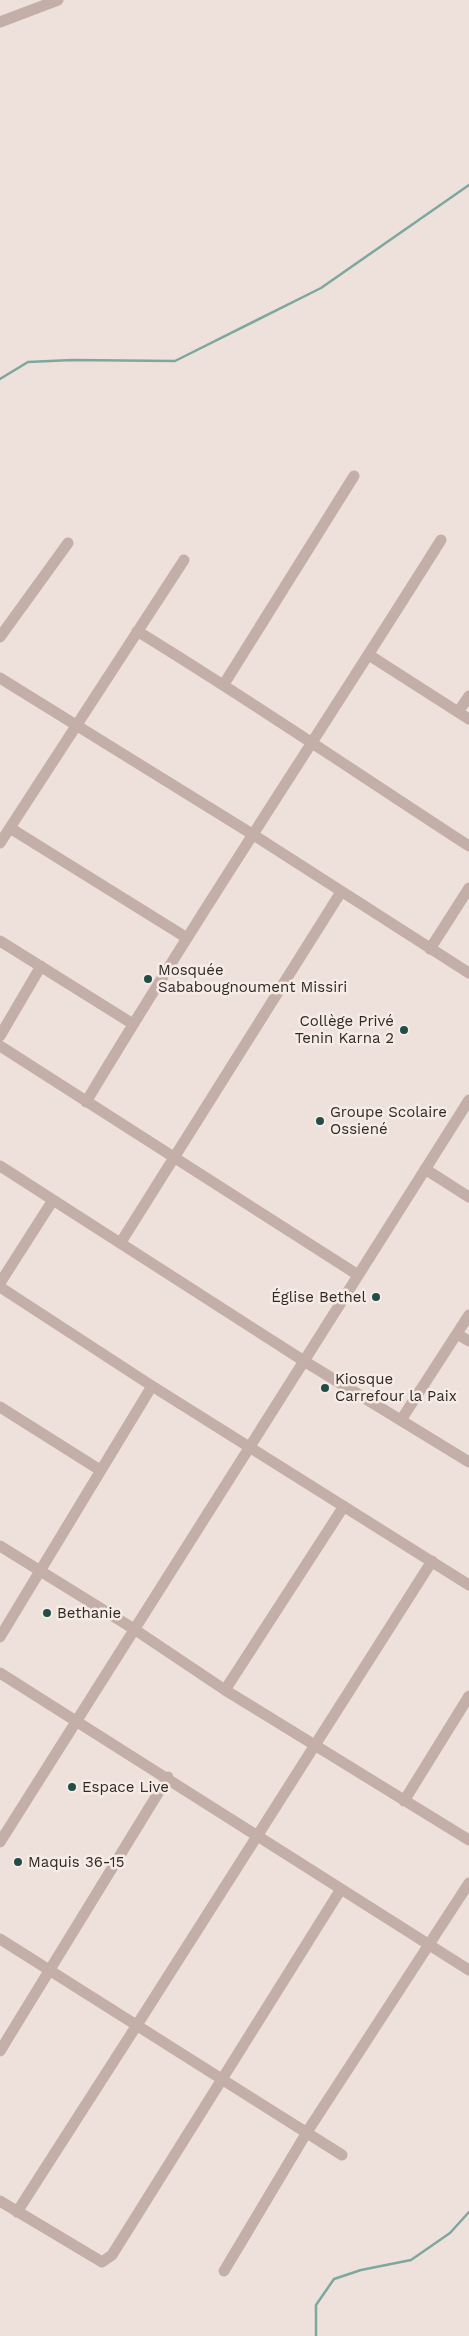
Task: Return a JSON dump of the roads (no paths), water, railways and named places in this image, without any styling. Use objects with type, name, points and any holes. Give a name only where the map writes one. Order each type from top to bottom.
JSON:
[{"type":"street","points":[[0,22],[58,0]]},
{"type":"street","points":[[224,684],[354,476]]},
{"type":"street","points":[[86,1102],[252,834],[313,744],[441,540]]},
{"type":"street","points":[[0,637],[68,543]]},
{"type":"street","points":[[0,844],[184,560]]},
{"type":"street","points":[[138,631],[224,684],[469,846]]},
{"type":"street","points":[[369,655],[469,719]]},
{"type":"street","points":[[0,678],[252,834],[469,973]]},
{"type":"street","points":[[458,712],[469,696]]},
{"type":"street","points":[[10,828],[187,938]]},
{"type":"street","points":[[430,949],[469,888]]},
{"type":"street","points":[[121,1242],[341,892]]},
{"type":"street","points":[[0,941],[133,1024]]},
{"type":"street","points":[[0,1036],[40,966]]},
{"type":"street","points":[[0,1046],[86,1102],[175,1156],[358,1275]]},
{"type":"street","points":[[0,1842],[78,1722],[134,1629],[469,1100]]},
{"type":"street","points":[[0,1166],[304,1361],[469,1462]]},
{"type":"street","points":[[425,1169],[469,1197]]},
{"type":"street","points":[[53,1200],[0,1285],[152,1386],[469,1585]]},
{"type":"street","points":[[401,1420],[469,1315]]},
{"type":"street","points":[[457,1334],[469,1341]]},
{"type":"street","points":[[0,1637],[38,1570],[152,1386]]},
{"type":"street","points":[[0,1408],[100,1470]]},
{"type":"street","points":[[224,1690],[344,1506]]},
{"type":"street","points":[[0,1546],[134,1629],[224,1690],[469,1840]]},
{"type":"street","points":[[17,2212],[258,1837],[314,1744],[432,1561]]},
{"type":"street","points":[[0,1673],[168,1777],[258,1837],[469,1970]]},
{"type":"street","points":[[404,1801],[469,1696]]},
{"type":"street","points":[[0,2051],[49,1968],[168,1777]]},
{"type":"street","points":[[224,2271],[307,2132],[469,1883]]},
{"type":"street","points":[[0,2202],[102,2262],[112,2255],[341,1889]]},
{"type":"street","points":[[0,1938],[342,2154]]},
{"type":"waterway","points":[[0,379],[28,362],[72,360],[175,361],[321,288],[469,185]]},
{"type":"waterway","points":[[316,2336],[316,2305],[334,2279],[361,2270],[411,2260],[450,2233],[469,2212]]},
{"type":"place","name":"Mosquée Sababougnoument Missiri","points":[[148,979]]},
{"type":"place","name":"Collège Privé Tenin Karna 2","points":[[404,1030]]},
{"type":"place","name":"Groupe Scolaire Ossiené","points":[[320,1121]]},
{"type":"place","name":"Église Bethel","points":[[376,1297]]},
{"type":"place","name":"Kiosque Carrefour la Paix","points":[[325,1388]]},
{"type":"place","name":"Bethanie","points":[[47,1613]]},
{"type":"place","name":"Espace Live","points":[[72,1787]]},
{"type":"place","name":"Maquis 36-15","points":[[18,1862]]}]
